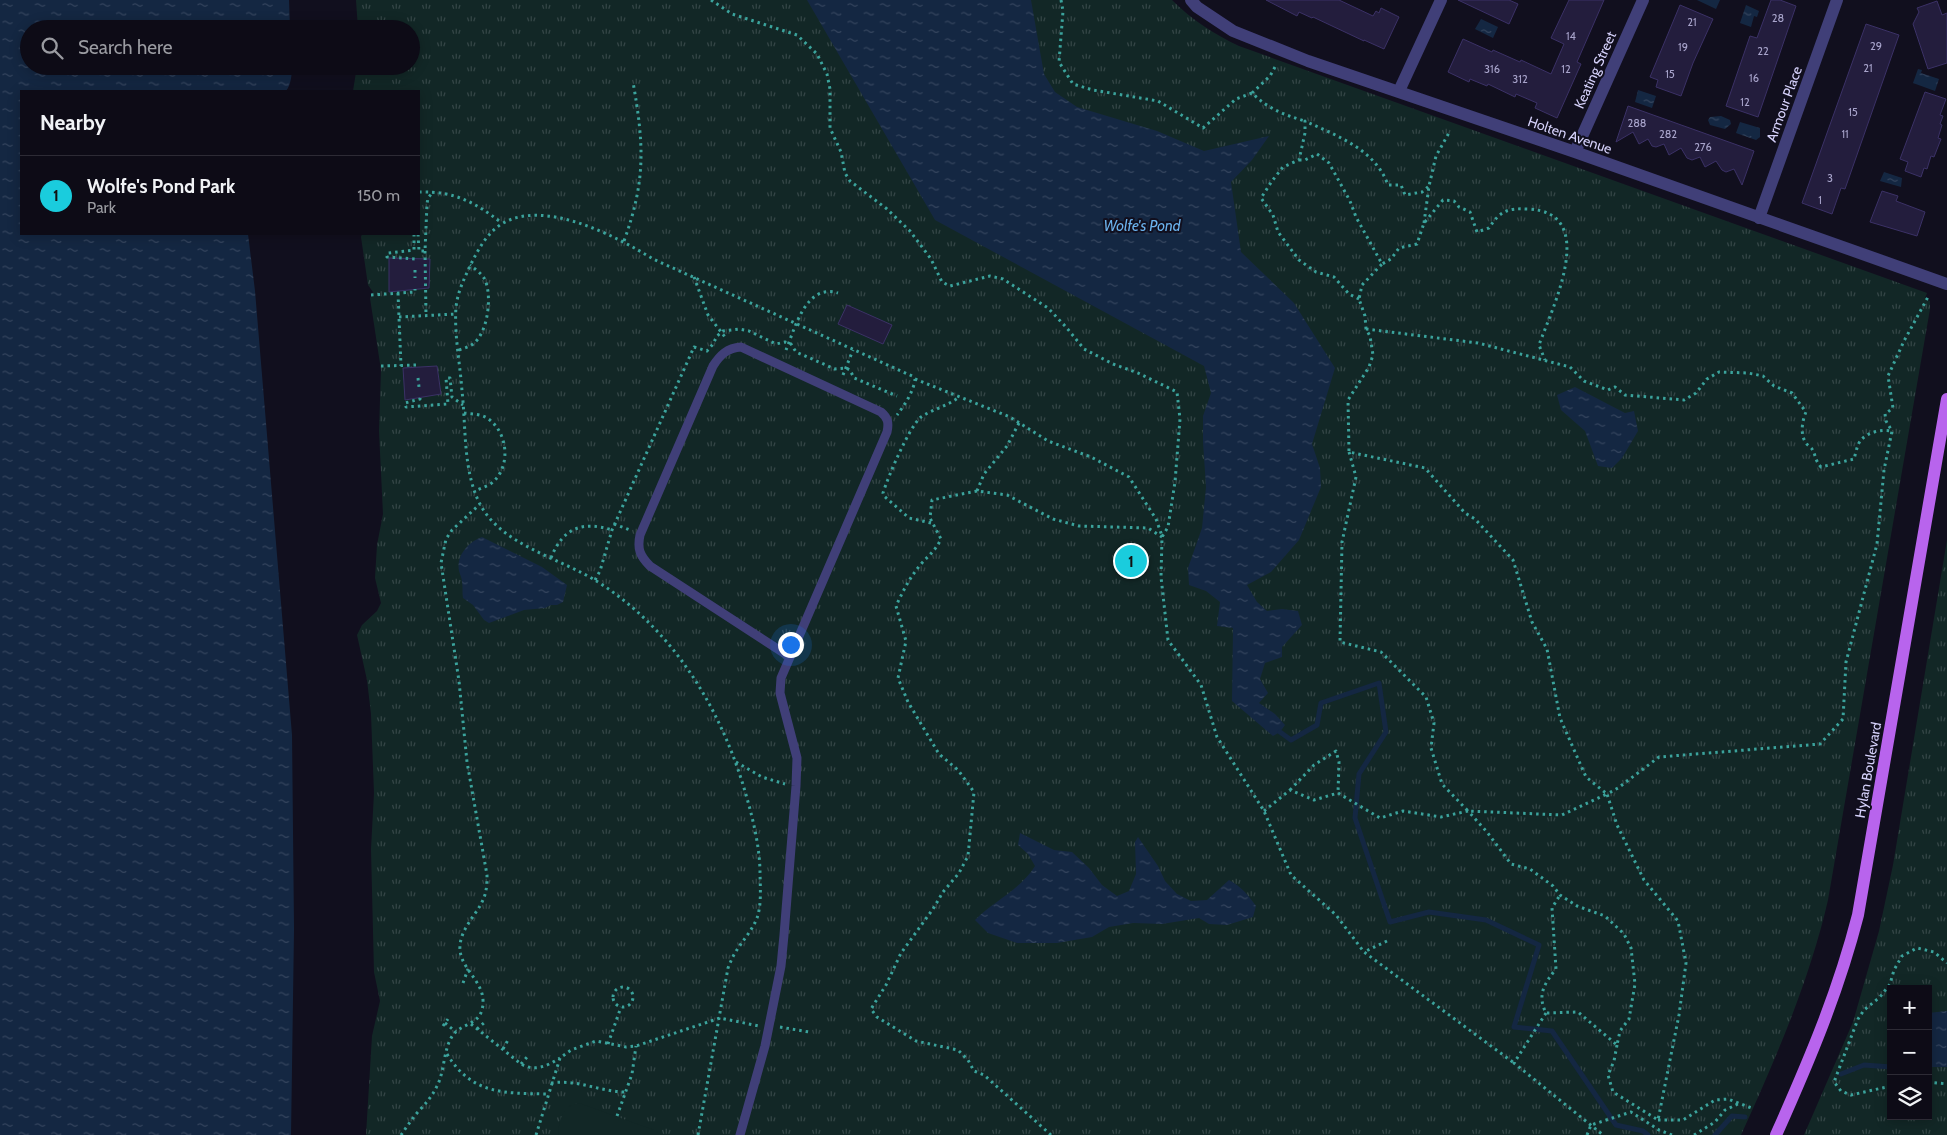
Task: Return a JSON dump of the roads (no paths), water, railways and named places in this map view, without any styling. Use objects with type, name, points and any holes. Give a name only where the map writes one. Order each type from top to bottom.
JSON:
[{"type":"main road","name":"Hylan Boulevard","points":[[1776,1135],[1834,999],[1858,915],[1947,399]]},
{"type":"street","points":[[1399,92],[1441,0]]},
{"type":"street","name":"Keating Street","points":[[1575,152],[1643,0]]},
{"type":"street","name":"Armour Place","points":[[1759,218],[1837,0]]},
{"type":"street","name":"Holten Avenue","points":[[1196,2],[1233,31],[1308,61],[1575,152],[1947,284]]},
{"type":"lane","points":[[740,1135],[769,1027],[783,943],[797,758],[780,692],[780,678],[790,657],[887,432],[889,424],[881,412],[741,347],[731,348],[718,358],[713,366],[638,544],[643,559],[650,566],[790,657]]},
{"type":"water","points":[[0,0],[289,0],[290,20],[20,20],[20,75],[291,75],[287,90],[20,90],[20,235],[248,235],[255,291],[292,735],[294,929],[291,1135],[0,1135]]},
{"type":"water","name":"Wolfe's Pond","points":[[807,0],[1031,0],[1044,74],[1055,92],[1077,107],[1157,131],[1204,151],[1269,136],[1252,160],[1231,182],[1241,252],[1294,303],[1335,368],[1312,444],[1320,468],[1321,487],[1299,540],[1271,572],[1247,585],[1257,602],[1267,611],[1282,609],[1298,611],[1302,625],[1282,647],[1282,657],[1265,663],[1260,679],[1268,693],[1259,703],[1275,714],[1285,725],[1280,732],[1273,736],[1232,701],[1233,628],[1217,626],[1220,602],[1206,591],[1189,585],[1188,568],[1202,528],[1206,487],[1203,416],[1211,393],[1204,366],[935,220]]},
{"type":"water","points":[[1697,0],[1720,0],[1716,9]]},
{"type":"water","points":[[1746,5],[1759,11],[1757,17],[1754,16],[1751,27],[1740,23]]},
{"type":"water","points":[[1481,19],[1498,27],[1493,38],[1475,29]]},
{"type":"water","points":[[1918,69],[1922,70],[1921,73],[1939,79],[1935,91],[1913,83]]},
{"type":"water","points":[[1638,90],[1656,96],[1652,108],[1635,102]]},
{"type":"water","points":[[1721,116],[1730,120],[1731,124],[1725,129],[1710,125],[1708,120],[1710,117]]},
{"type":"water","points":[[1740,122],[1760,128],[1760,137],[1756,140],[1736,133]]},
{"type":"water","points":[[1884,172],[1902,178],[1901,187],[1880,181]]},
{"type":"water","points":[[1575,387],[1625,413],[1634,411],[1638,431],[1622,458],[1612,468],[1598,466],[1585,431],[1561,410],[1557,395]]},
{"type":"water","points":[[482,537],[542,567],[567,585],[563,602],[545,608],[524,610],[489,623],[484,620],[473,605],[463,598],[462,581],[459,571],[459,560],[464,550],[472,542]]},
{"type":"water","points":[[1020,833],[1054,850],[1072,852],[1089,868],[1102,885],[1117,896],[1129,891],[1136,874],[1135,842],[1138,837],[1158,866],[1165,881],[1177,894],[1191,901],[1207,900],[1229,880],[1238,885],[1256,906],[1253,917],[1227,925],[1209,924],[1199,918],[1162,924],[1133,923],[1109,927],[1092,937],[1057,943],[1017,943],[988,933],[975,920],[1015,888],[1035,866],[1028,854],[1018,845]]},
{"type":"water","points":[[1947,1011],[1947,1067],[1932,1067],[1932,1013]]},
{"type":"waterway","points":[[1280,732],[1291,740],[1317,725],[1321,703],[1379,683],[1386,732],[1359,774],[1355,818],[1390,922],[1429,912],[1486,920],[1539,945],[1514,1027],[1552,1031],[1616,1125],[1643,1131],[1648,1135]]},
{"type":"waterway","points":[[1841,1074],[1864,1065],[1887,1067]]},
{"type":"waterway","points":[[1715,1135],[1732,1116],[1745,1117]]},
{"type":"place","name":"Wolfe's Pond Park","points":[[1131,561]]}]
